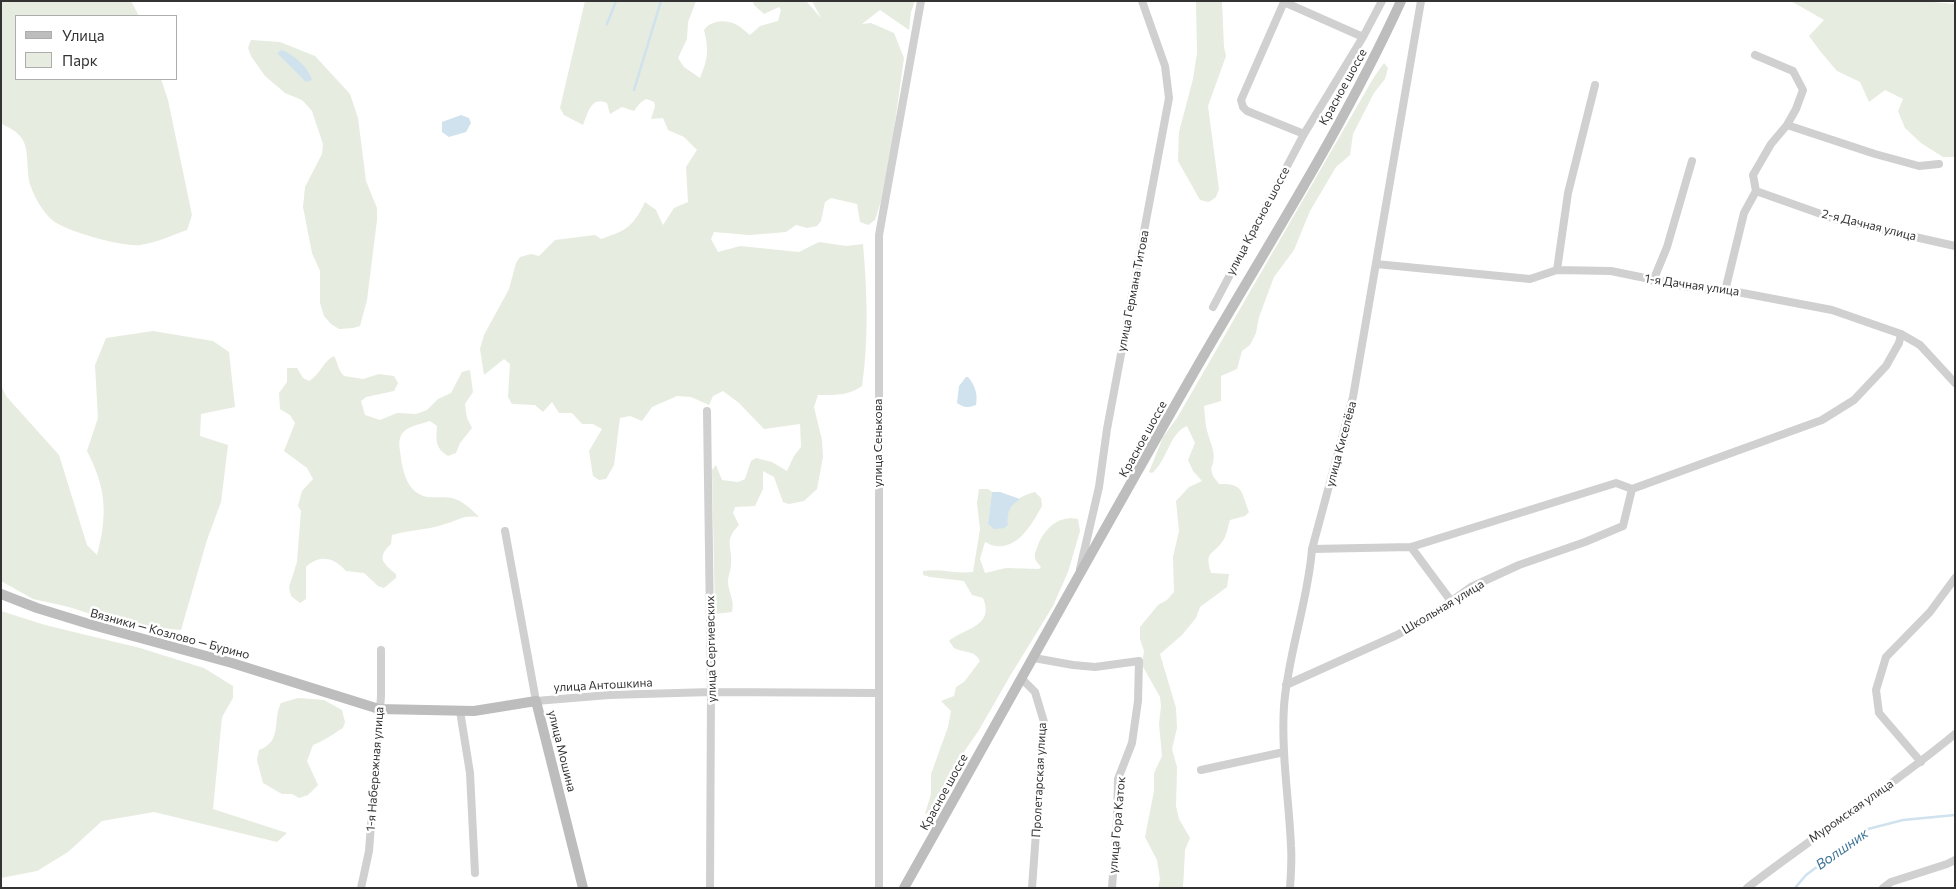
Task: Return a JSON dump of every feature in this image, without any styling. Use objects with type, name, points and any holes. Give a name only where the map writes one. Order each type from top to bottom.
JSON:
[{"type":"main road","name":"Красное шоссе","points":[[904,888],[1196,368],[1319,159],[1383,40],[1401,1]]},
{"type":"main road","name":"Вязники — Козлово — Бурино","points":[[1,594],[37,608],[89,624],[232,663],[333,695]]},
{"type":"main road","name":"улица Антошкина","points":[[333,695],[379,709],[474,711],[536,701]]},
{"type":"main road","name":"улица Мошина","points":[[536,701],[583,888]]},
{"type":"street","name":"улица Сенькова","points":[[878,888],[879,235],[921,1]]},
{"type":"street","name":"улица Германа Титова","points":[[1076,583],[1100,487],[1107,429],[1169,98],[1165,66],[1142,1]]},
{"type":"street","name":"улица Красное шоссе","points":[[1213,307],[1304,134],[1363,37],[1382,1]]},
{"type":"street","name":"улица Киселёва","points":[[1290,888],[1292,849],[1284,752],[1286,685],[1310,574],[1312,549],[1353,398],[1421,1]]},
{"type":"street","points":[[1304,134],[1247,111],[1243,107],[1241,100],[1283,2],[1363,37]]},
{"type":"street","points":[[1725,291],[1744,213],[1756,191],[1753,175],[1771,144],[1796,109],[1803,90],[1793,72],[1755,55]]},
{"type":"street","points":[[1557,270],[1568,193],[1595,85]]},
{"type":"street","points":[[1787,124],[1875,154],[1919,166],[1940,164]]},
{"type":"street","points":[[1653,281],[1667,247],[1692,161]]},
{"type":"street","name":"2-я Дачная улица","points":[[1756,191],[1835,219],[1955,246]]},
{"type":"street","name":"1-я Дачная улица","points":[[1376,264],[1530,279],[1557,270],[1611,271],[1653,281],[1732,291],[1832,310],[1901,334],[1920,345],[1955,383]]},
{"type":"street","points":[[1312,549],[1412,547],[1616,483],[1632,489],[1822,420],[1854,400],[1886,366],[1899,343],[1901,334]]},
{"type":"street","name":"улица Сергиевских","points":[[707,411],[712,692],[710,888]]},
{"type":"street","name":"Школьная улица","points":[[1286,685],[1397,635],[1425,620],[1470,587],[1520,565],[1585,542],[1623,526],[1632,489]]},
{"type":"street","name":"улица Мошина","points":[[506,531],[536,701]]},
{"type":"street","points":[[1412,547],[1451,600]]},
{"type":"street","points":[[1921,762],[1879,713],[1876,690],[1886,657],[1930,612],[1955,578]]},
{"type":"street","name":"1-я Набережная улица","points":[[361,888],[369,851],[381,696],[381,650]]},
{"type":"street","name":"улица Гора Каток","points":[[1034,658],[1064,664],[1095,667],[1139,661],[1138,701],[1132,743],[1118,779],[1112,888]]},
{"type":"street","name":"Пролетарская улица","points":[[1022,679],[1035,692],[1044,722],[1032,888]]},
{"type":"street","name":"улица Антошкина","points":[[536,701],[608,695],[712,692],[878,693]]},
{"type":"street","points":[[460,711],[470,773],[475,873]]},
{"type":"street","name":"Муромская улица","points":[[1747,888],[1798,849],[1921,762],[1955,734]]},
{"type":"street","points":[[1201,770],[1284,752]]},
{"type":"street","points":[[1883,888],[1890,882],[1955,860]]},
{"type":"green space","points":[[1,1],[131,1],[138,15],[15,15],[15,80],[161,80],[168,100],[192,215],[187,230],[152,243],[132,245],[108,241],[81,233],[52,220],[45,213],[31,187],[26,147],[23,141],[16,132],[1,123]]},
{"type":"green space","points":[[585,1],[696,1],[688,22],[687,39],[678,58],[684,67],[700,78],[707,54],[704,30],[711,24],[715,22],[733,23],[750,35],[760,26],[778,21],[781,10],[779,7],[764,14],[754,5],[753,1],[806,1],[821,18],[812,1],[915,1],[911,12],[909,30],[880,10],[862,24],[871,23],[894,33],[904,58],[893,137],[881,201],[875,220],[868,225],[860,222],[857,204],[831,198],[825,202],[821,221],[817,226],[807,228],[796,225],[786,232],[749,235],[714,232],[711,239],[718,252],[740,246],[799,252],[819,242],[846,246],[863,244],[866,279],[867,315],[862,386],[846,393],[818,395],[814,407],[822,440],[823,457],[817,489],[804,501],[789,504],[783,502],[774,477],[763,471],[763,489],[755,506],[735,507],[733,513],[739,525],[731,535],[730,540],[731,565],[728,581],[733,604],[732,612],[715,614],[712,470],[716,465],[722,480],[738,482],[745,479],[751,461],[756,458],[772,462],[787,471],[794,456],[801,447],[800,424],[764,429],[739,403],[723,391],[713,396],[709,405],[691,397],[677,396],[652,407],[642,421],[630,416],[620,418],[614,465],[606,479],[599,480],[593,476],[589,451],[602,429],[593,424],[582,424],[572,413],[559,413],[552,402],[543,412],[535,405],[512,404],[508,397],[510,364],[504,359],[484,375],[480,349],[484,335],[509,289],[516,263],[520,257],[531,254],[539,256],[555,240],[595,235],[601,239],[617,233],[633,222],[645,202],[656,210],[663,225],[674,208],[688,202],[686,167],[697,150],[684,137],[668,130],[663,118],[651,119],[655,106],[654,102],[646,99],[634,111],[622,107],[610,114],[607,103],[597,102],[591,107],[583,125],[564,115],[560,108]]},
{"type":"green space","points":[[1196,1],[1222,1],[1226,56],[1208,106],[1219,189],[1216,197],[1209,202],[1200,200],[1178,161],[1179,132],[1193,79],[1197,53]]},
{"type":"green space","points":[[1791,1],[1921,1],[1955,4],[1955,157],[1943,157],[1921,143],[1905,128],[1898,111],[1903,99],[1885,90],[1869,102],[1860,82],[1837,71],[1809,36],[1824,20]]},
{"type":"green space","points":[[251,40],[280,42],[315,56],[350,94],[358,118],[366,181],[377,208],[367,300],[360,326],[339,329],[324,316],[320,303],[320,271],[312,253],[303,207],[305,187],[322,154],[323,144],[312,111],[302,100],[285,93],[265,76],[251,56],[248,48]]},
{"type":"green space","points":[[1384,63],[1388,68],[1385,79],[1374,93],[1353,134],[1350,155],[1336,167],[1310,211],[1294,250],[1274,277],[1259,317],[1256,333],[1250,345],[1242,351],[1237,369],[1221,376],[1221,401],[1204,406],[1206,427],[1213,451],[1214,460],[1211,469],[1213,476],[1219,484],[1233,485],[1240,490],[1249,512],[1245,516],[1230,520],[1224,539],[1209,556],[1211,573],[1229,574],[1227,587],[1200,607],[1196,618],[1182,635],[1160,654],[1176,708],[1177,728],[1172,749],[1177,767],[1176,806],[1179,819],[1190,838],[1185,850],[1183,888],[1158,888],[1160,879],[1157,860],[1145,837],[1154,791],[1154,773],[1162,756],[1159,724],[1161,706],[1160,697],[1142,665],[1144,651],[1140,639],[1140,627],[1158,605],[1167,600],[1174,592],[1173,557],[1179,531],[1176,501],[1189,487],[1202,481],[1193,471],[1188,460],[1195,443],[1187,426],[1176,434],[1157,468],[1152,473],[1149,472],[1163,437],[1177,418],[1374,77]]},
{"type":"green space","points":[[153,331],[213,341],[229,352],[235,407],[201,414],[200,436],[228,445],[221,502],[207,540],[181,630],[137,626],[33,599],[1,581],[1,385],[6,396],[59,455],[87,545],[97,555],[103,527],[103,502],[98,477],[87,451],[98,418],[95,365],[106,338]]},
{"type":"green space","points":[[334,356],[344,376],[363,379],[379,374],[394,376],[398,383],[394,391],[366,397],[361,401],[365,415],[380,420],[397,413],[416,414],[427,410],[438,399],[451,393],[462,372],[470,370],[473,392],[465,404],[467,418],[472,428],[460,443],[456,453],[448,456],[441,450],[437,440],[437,426],[430,421],[407,429],[400,437],[399,443],[404,472],[410,486],[415,491],[428,497],[458,500],[479,517],[464,518],[436,527],[392,535],[391,544],[384,553],[383,560],[396,574],[396,578],[384,588],[378,586],[364,573],[346,571],[331,560],[316,560],[306,567],[306,599],[300,603],[291,596],[289,587],[297,562],[301,511],[298,506],[302,491],[313,479],[307,468],[284,451],[295,423],[290,415],[280,409],[279,393],[287,382],[287,368],[297,368],[303,378],[309,381]]},
{"type":"green space","points":[[979,489],[988,489],[992,492],[988,524],[1005,528],[1008,525],[1008,509],[1018,499],[1031,493],[1035,492],[1041,498],[1042,506],[1024,533],[1012,543],[996,546],[985,542],[980,559],[985,573],[1006,568],[1039,569],[1041,567],[1036,560],[1035,552],[1049,528],[1059,521],[1071,518],[1078,519],[1080,531],[1068,572],[1053,606],[979,730],[955,765],[936,806],[931,812],[925,814],[931,794],[931,774],[948,727],[951,711],[941,701],[954,696],[956,687],[964,682],[980,661],[972,653],[957,650],[949,641],[976,626],[985,615],[986,608],[983,598],[972,595],[964,581],[930,577],[923,575],[923,571],[973,572],[980,529],[977,503]]},
{"type":"green space","points":[[1,611],[45,625],[140,648],[204,668],[233,686],[233,698],[222,717],[213,809],[287,833],[277,842],[154,812],[102,821],[68,852],[37,871],[1,878]]},
{"type":"green space","points":[[298,698],[324,700],[342,710],[345,722],[343,728],[313,745],[307,761],[318,785],[308,795],[299,798],[292,794],[282,794],[263,783],[257,760],[259,750],[266,746],[274,736],[281,703]]},
{"type":"water","points":[[282,50],[300,62],[308,71],[312,80],[306,82],[277,53]]},
{"type":"water","points":[[461,115],[469,118],[471,123],[466,132],[449,137],[442,132],[442,122]]},
{"type":"water","points":[[966,377],[972,383],[977,397],[976,405],[964,407],[957,403],[959,386]]},
{"type":"water","points":[[992,492],[1000,492],[1020,499],[1013,504],[1008,516],[1008,525],[1005,528],[994,529],[988,524]]},
{"type":"waterway","points":[[607,24],[616,1]]},
{"type":"waterway","points":[[634,90],[661,1]]},
{"type":"waterway","name":"Волшник","points":[[1795,888],[1806,875],[1868,829],[1903,820],[1955,815]]}]
